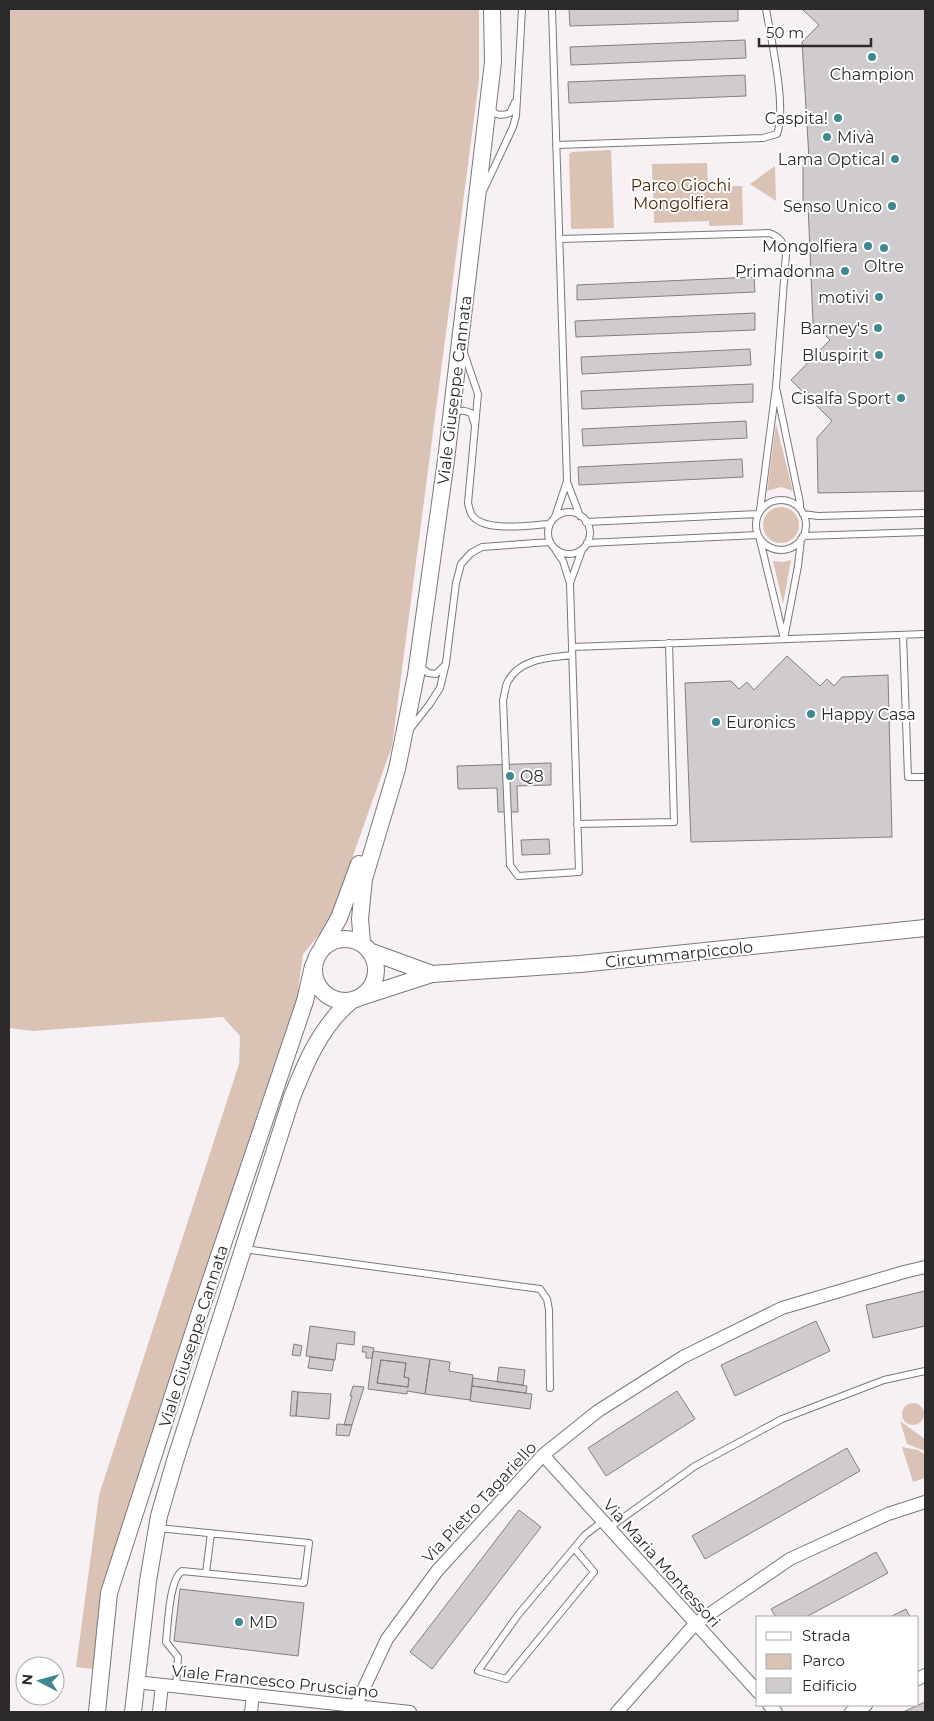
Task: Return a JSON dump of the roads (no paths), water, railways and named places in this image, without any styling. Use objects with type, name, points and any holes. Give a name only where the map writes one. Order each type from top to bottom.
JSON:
[{"type":"street","name":"Viale Giuseppe Cannata","points":[[365,947],[360,919],[364,879],[397,769],[418,663],[450,423],[493,62],[492,9]]},
{"type":"street","name":"Viale Giuseppe Cannata","points":[[322,948],[339,918],[397,769]]},
{"type":"street","name":"Circummarpiccolo","points":[[356,999],[432,974],[580,964],[925,928]]},
{"type":"street","points":[[341,939],[352,939],[365,947],[374,960],[375,975],[369,990],[356,999],[341,1001],[323,993],[317,985],[313,966],[316,956],[322,948],[331,942],[341,939]]},
{"type":"street","name":"Circummarpiccolo","points":[[365,947],[432,974]]},
{"type":"street","name":"Viale Giuseppe Cannata","points":[[97,1712],[109,1593],[199,1315],[305,1001],[313,966]]},
{"type":"street","name":"Viale Giuseppe Cannata","points":[[132,1712],[148,1580],[157,1528],[175,1462],[292,1097],[306,1062],[320,1037],[338,1012],[356,999]]},
{"type":"street","name":"Via Pietro Tagariello","points":[[355,1707],[386,1639],[436,1571],[543,1455],[598,1411],[683,1357],[782,1308],[925,1267]]},
{"type":"street","name":"Via Maria Montessori","points":[[543,1455],[756,1690]]},
{"type":"street","points":[[617,1712],[695,1624],[790,1559],[888,1514],[925,1502]]},
{"type":"street","name":"Viale Francesco Prusciano","points":[[136,1682],[410,1712]]},
{"type":"street","points":[[159,1712],[162,1685]]},
{"type":"street","points":[[252,1712],[253,1695]]},
{"type":"street","points":[[851,1712],[864,1706]]},
{"type":"lane","points":[[476,204],[513,128],[516,116],[522,9]]},
{"type":"lane","points":[[552,9],[567,481],[580,516],[586,522],[589,532],[570,583]]},
{"type":"lane","points":[[556,145],[763,138],[777,134],[780,126],[780,102],[766,9]]},
{"type":"lane","points":[[488,102],[493,112],[498,115],[510,113],[514,107],[518,86]]},
{"type":"lane","points":[[559,239],[769,233],[778,236],[783,242],[786,254],[776,387],[759,512],[756,522],[784,639]]},
{"type":"lane","points":[[460,339],[478,394],[468,503],[471,514],[479,522],[493,526],[550,524]]},
{"type":"lane","points":[[776,387],[806,524],[784,639]]},
{"type":"lane","points":[[450,423],[454,413],[466,411],[471,413],[476,428]]},
{"type":"lane","points":[[567,481],[548,530],[550,542],[563,561],[570,583],[579,872],[518,876],[510,865],[503,700],[508,681],[523,664],[542,659],[572,656]]},
{"type":"lane","points":[[586,522],[759,512],[768,503],[780,500],[791,502],[802,512],[818,516],[925,513]]},
{"type":"lane","points":[[555,516],[568,512],[580,516]]},
{"type":"lane","points":[[556,550],[569,554],[584,546],[759,537],[770,547],[782,550],[793,546],[802,538],[925,532]]},
{"type":"lane","points":[[404,736],[440,688],[446,663],[456,584],[461,564],[471,553],[482,547],[550,542]]},
{"type":"lane","points":[[572,647],[925,634]]},
{"type":"lane","points":[[903,635],[908,777],[925,777]]},
{"type":"lane","points":[[577,824],[674,822],[669,643]]},
{"type":"lane","points":[[418,663],[423,670],[436,674],[446,663]]},
{"type":"lane","points":[[243,1249],[540,1289],[547,1299],[550,1388]]},
{"type":"lane","points":[[574,1548],[594,1572],[506,1679],[478,1671],[518,1614],[585,1535],[606,1525],[695,1466],[782,1420],[884,1380],[925,1371]]},
{"type":"lane","points":[[157,1528],[308,1543],[304,1583],[182,1571],[177,1574],[174,1583],[166,1642],[178,1657],[176,1687]]},
{"type":"lane","points":[[206,1573],[211,1533]]},
{"type":"place","name":"Champion","points":[[872,57]]},
{"type":"place","name":"Caspita!","points":[[838,118]]},
{"type":"place","name":"Mivà","points":[[827,137]]},
{"type":"place","name":"Lama Optical","points":[[895,159]]},
{"type":"place","name":"Senso Unico","points":[[892,206]]},
{"type":"place","name":"Mongolfiera","points":[[868,246]]},
{"type":"place","name":"Oltre","points":[[884,248]]},
{"type":"place","name":"Primadonna","points":[[845,271]]},
{"type":"place","name":"motivi","points":[[879,297]]},
{"type":"place","name":"Barney's","points":[[878,328]]},
{"type":"place","name":"Bluspirit","points":[[879,355]]},
{"type":"place","name":"Cisalfa Sport","points":[[901,398]]},
{"type":"place","name":"Happy Casa","points":[[811,714]]},
{"type":"place","name":"Euronics","points":[[716,722]]},
{"type":"place","name":"Q8","points":[[510,776]]},
{"type":"place","name":"MD","points":[[239,1622]]},
{"type":"park label","name":"Parco Giochi Mongolfiera","points":[[681,194]]}]
